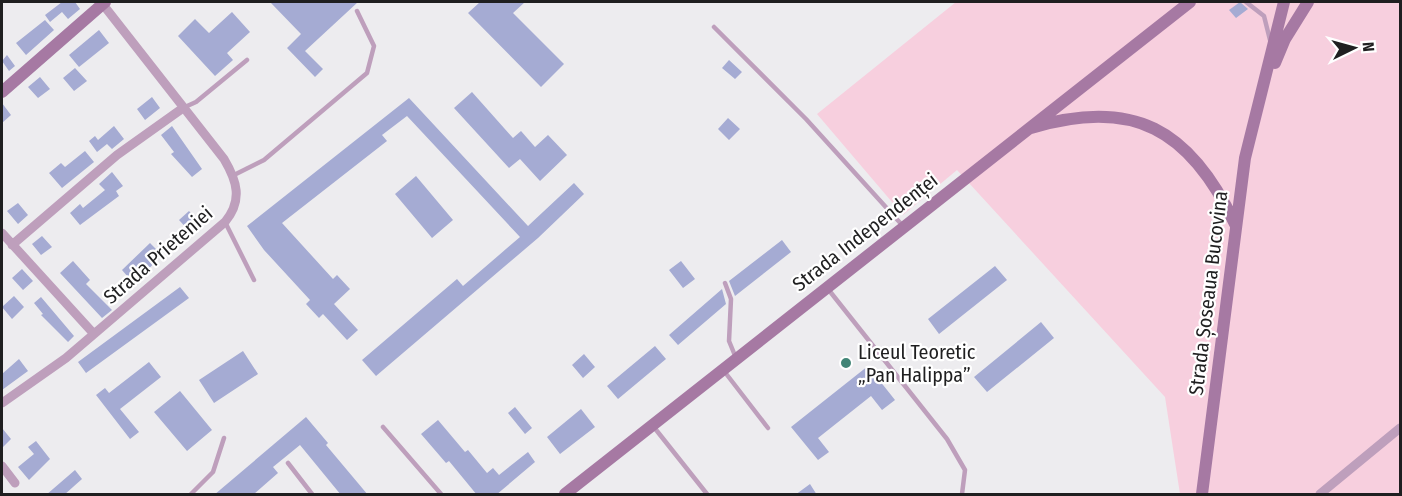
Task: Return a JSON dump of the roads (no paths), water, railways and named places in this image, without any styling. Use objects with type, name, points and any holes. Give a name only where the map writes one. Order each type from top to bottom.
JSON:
[{"type":"main road","points":[[2,92],[102,2]]},
{"type":"main road","name":"Strada Independenței","points":[[565,495],[1024,130],[1190,2]]},
{"type":"main road","name":"Strada Șoseaua Bucovina","points":[[1202,495],[1245,158],[1284,2]]},
{"type":"main road","name":"Strada Șoseaua Bucovina","points":[[1260,97],[1285,39],[1308,2]]},
{"type":"main road","points":[[1024,130],[1065,118],[1093,115],[1125,117],[1153,126],[1179,145],[1202,168],[1222,198],[1235,224]]},
{"type":"street","points":[[102,2],[234,175]]},
{"type":"street","points":[[12,245],[117,155],[183,108]]},
{"type":"street","name":"Strada Prieteniei","points":[[2,404],[94,334],[225,222],[237,197],[234,175]]},
{"type":"street","points":[[2,233],[94,334]]},
{"type":"street","points":[[1320,495],[1401,428]]},
{"type":"street","points":[[2,466],[15,483]]},
{"type":"lane","points":[[1246,2],[1264,16],[1271,51]]},
{"type":"lane","points":[[234,175],[264,160],[368,72],[374,46],[357,11]]},
{"type":"lane","points":[[714,27],[807,118],[903,226]]},
{"type":"lane","points":[[183,108],[196,102],[247,60]]},
{"type":"lane","points":[[225,222],[254,280]]},
{"type":"lane","points":[[725,283],[731,299],[729,341],[736,358]]},
{"type":"lane","points":[[827,287],[947,439],[965,470],[962,495]]},
{"type":"lane","points":[[723,369],[768,428]]},
{"type":"lane","points":[[652,425],[707,495]]},
{"type":"lane","points":[[383,427],[441,495]]},
{"type":"lane","points":[[191,495],[213,471],[224,438]]},
{"type":"lane","points":[[288,463],[312,495]]},
{"type":"place","name":"Liceul Teoretic „Pan Halippa”","points":[[846,363]]}]
